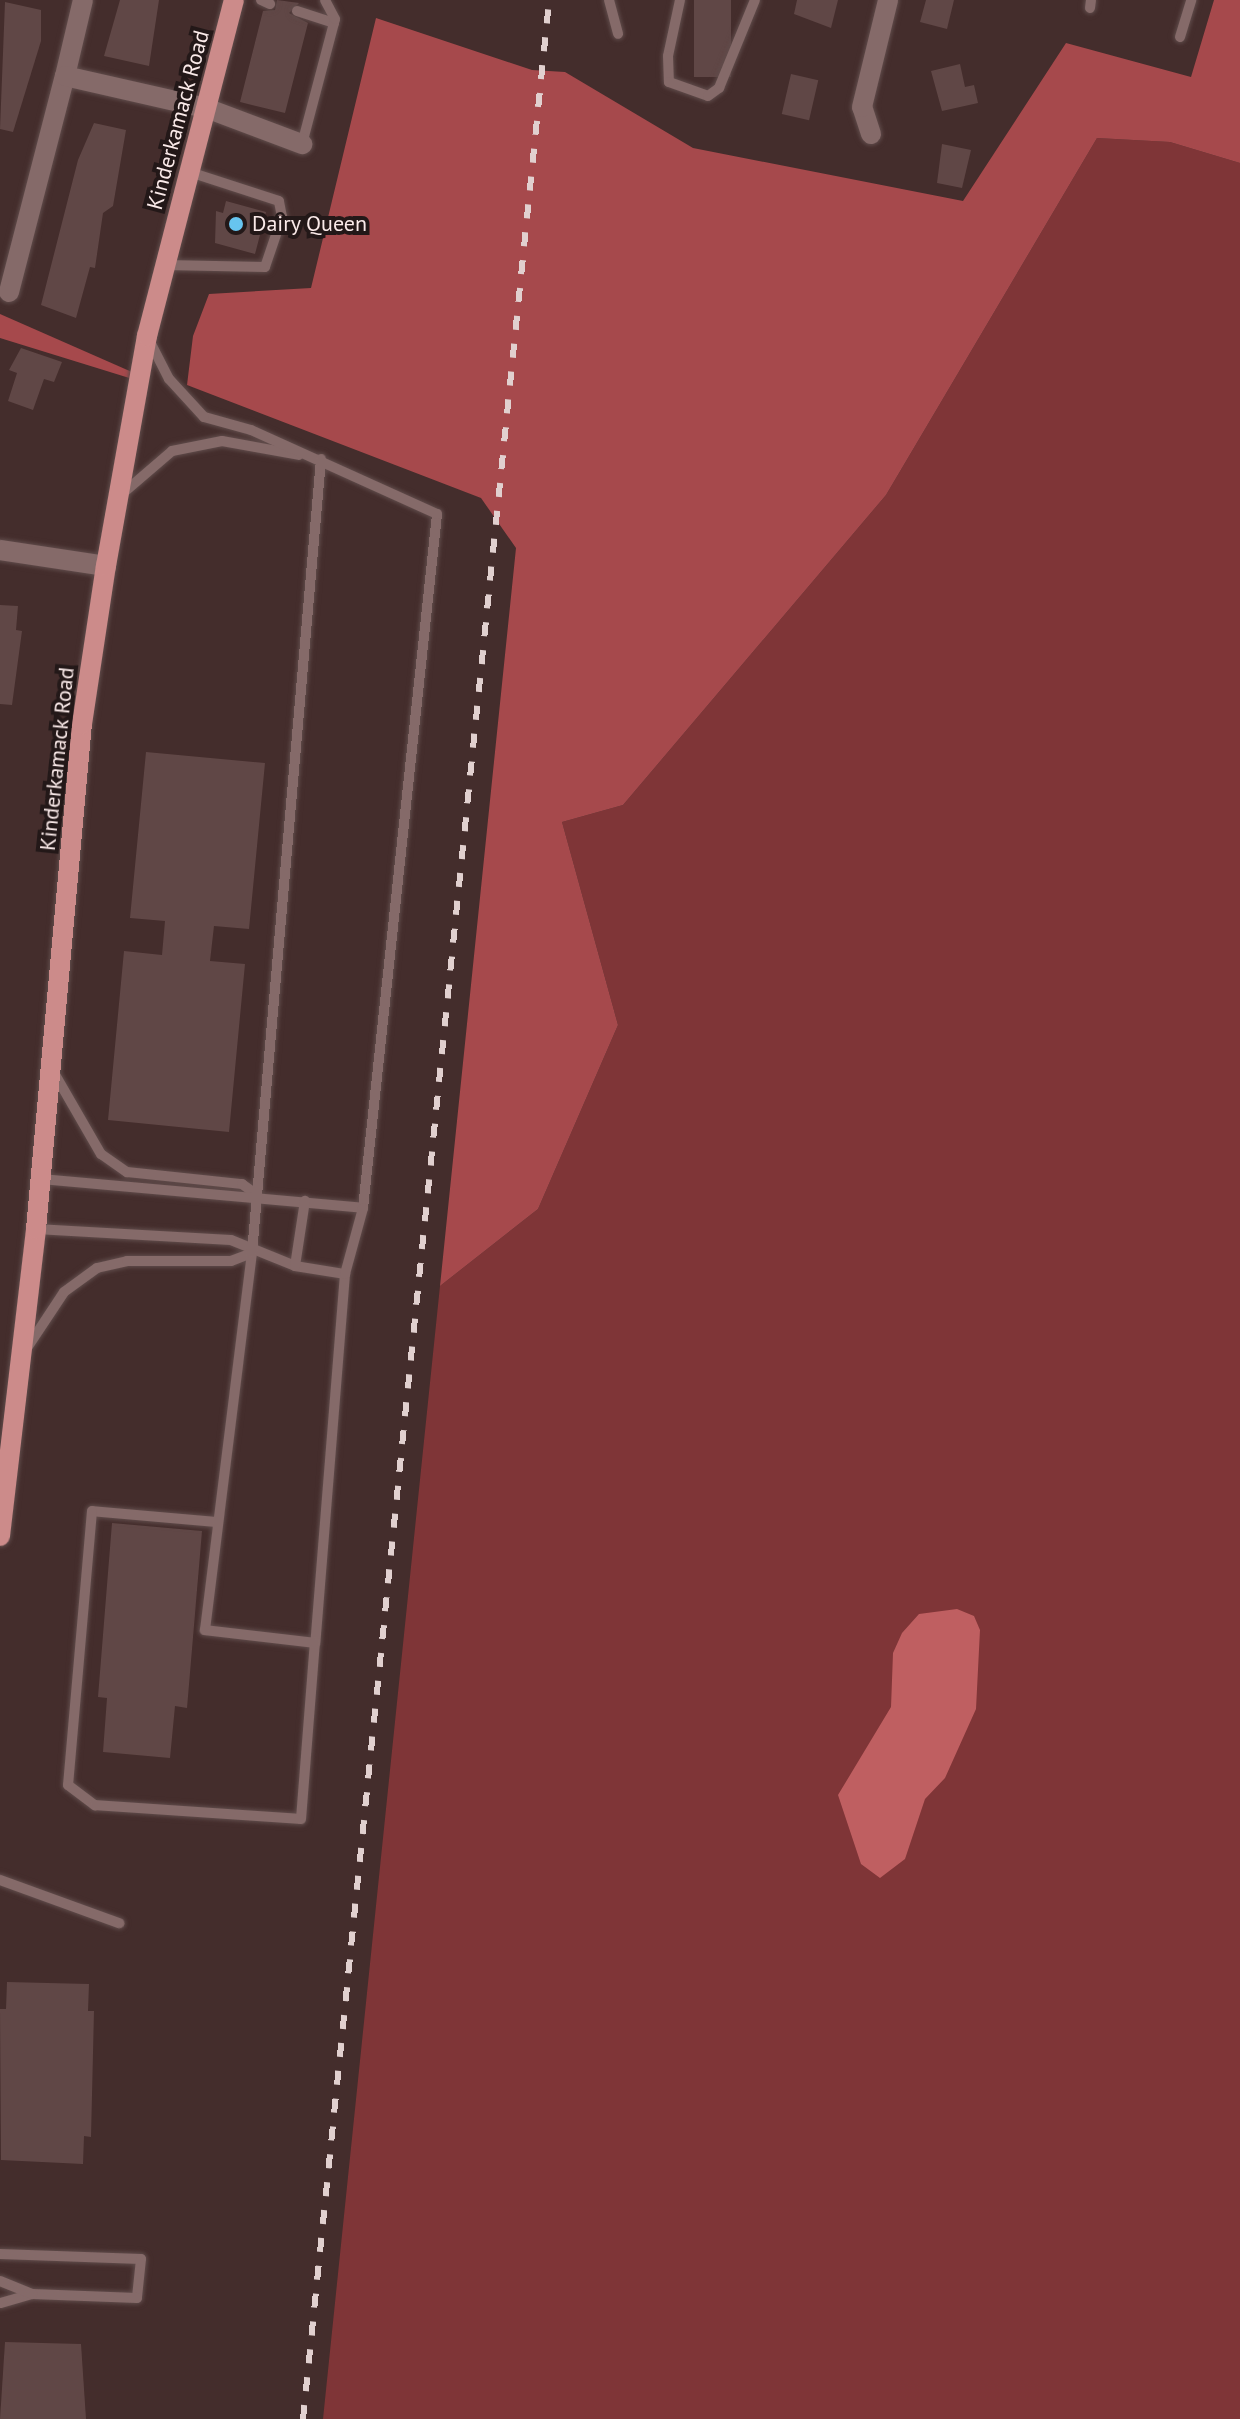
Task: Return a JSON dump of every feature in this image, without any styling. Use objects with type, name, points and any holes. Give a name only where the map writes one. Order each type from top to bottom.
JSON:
[{"type":"main road","name":"Kinderkamack Road","points":[[0,1536],[4,1481],[23,1353],[36,1229],[82,724],[106,566],[147,336],[234,0]]},
{"type":"street","points":[[9,292],[83,0]]},
{"type":"street","points":[[871,134],[862,107],[888,0]]},
{"type":"street","points":[[65,76],[206,108],[302,144]]},
{"type":"street","points":[[0,550],[106,566]]},
{"type":"lane","points":[[302,144],[334,23],[334,8],[325,0]]},
{"type":"lane","points":[[609,0],[618,34]]},
{"type":"lane","points":[[680,0],[668,56],[669,82],[708,96],[719,88],[755,0]]},
{"type":"lane","points":[[1180,37],[1191,0]]},
{"type":"lane","points":[[297,11],[334,23]]},
{"type":"lane","points":[[165,265],[258,270],[268,264],[278,230],[279,201],[190,172]]},
{"type":"lane","points":[[147,336],[169,379],[204,417],[321,459],[437,514],[363,1208],[345,1274],[301,1819],[95,1805],[68,1785],[92,1511],[217,1522]]},
{"type":"lane","points":[[119,497],[172,451],[222,441],[321,459]]},
{"type":"lane","points":[[315,1643],[205,1630],[252,1253],[321,459]]},
{"type":"lane","points":[[52,1069],[101,1154],[127,1172],[242,1184],[257,1195]]},
{"type":"lane","points":[[41,1179],[239,1199],[257,1195],[363,1208]]},
{"type":"lane","points":[[295,1266],[305,1201]]},
{"type":"lane","points":[[36,1229],[231,1240],[252,1253],[295,1266],[345,1274]]},
{"type":"lane","points":[[23,1353],[64,1292],[97,1268],[231,1261],[252,1253]]},
{"type":"lane","points":[[0,1880],[119,1923]]},
{"type":"lane","points":[[0,2254],[141,2259],[137,2298],[32,2294],[0,2303]]},
{"type":"lane","points":[[0,2281],[32,2294]]},
{"type":"shaded area","points":[[1214,0],[1240,0],[1240,163],[1170,142],[1097,138],[886,495],[623,805],[562,822],[618,1025],[538,1209],[440,1286],[516,548],[481,498],[187,385],[193,336],[209,294],[311,288],[376,18],[532,70],[565,72],[693,148],[963,201],[1066,43],[1191,77]]},
{"type":"shaded area","points":[[1097,138],[1170,142],[1240,163],[1240,2419],[323,2419],[440,1286],[538,1209],[618,1025],[562,822],[623,805],[886,495]]},
{"type":"shaded area","points":[[0,314],[141,376],[139,381],[0,338]]},
{"type":"shaded area","points":[[957,1609],[974,1616],[980,1630],[976,1709],[945,1778],[925,1799],[905,1859],[880,1878],[861,1864],[838,1795],[891,1707],[893,1653],[902,1633],[919,1614]]},
{"type":"building","points":[[120,0],[159,0],[149,66],[104,56]]},
{"type":"building","points":[[277,0],[299,3],[289,13],[308,23],[285,113],[240,102],[263,11],[275,10]]},
{"type":"building","points":[[694,0],[731,0],[731,77],[694,77]]},
{"type":"building","points":[[797,0],[838,0],[831,28],[794,14]]},
{"type":"building","points":[[926,0],[954,0],[947,29],[920,22]]},
{"type":"building","points":[[5,2],[41,10],[41,41],[13,132],[0,129]]},
{"type":"building","points":[[960,64],[965,87],[974,85],[978,103],[942,111],[931,71]]},
{"type":"building","points":[[791,74],[818,80],[809,120],[782,114]]},
{"type":"building","points":[[94,123],[126,130],[113,206],[103,213],[95,268],[90,267],[76,318],[41,305],[78,160]]},
{"type":"building","points":[[942,144],[971,150],[962,188],[937,183]]},
{"type":"building","points":[[226,201],[266,212],[255,254],[215,243],[216,211],[223,213]]},
{"type":"building","points":[[21,348],[62,362],[54,382],[44,379],[33,410],[8,401],[17,373],[9,370]]},
{"type":"building","points":[[0,605],[18,606],[16,630],[22,631],[12,705],[0,704]]},
{"type":"building","points":[[146,752],[265,763],[249,929],[214,926],[210,961],[245,964],[229,1132],[108,1120],[124,951],[162,955],[165,921],[130,918]]},
{"type":"building","points":[[112,1523],[202,1531],[187,1708],[175,1706],[170,1758],[103,1752],[107,1698],[98,1697]]},
{"type":"building","points":[[7,1982],[89,1984],[88,2011],[94,2011],[91,2137],[84,2136],[83,2164],[1,2160],[0,2009],[6,2009]]},
{"type":"building","points":[[5,2342],[81,2344],[86,2419],[0,2419]]},
{"type":"railway","points":[[303,2419],[549,0]]},
{"type":"place","name":"Dairy Queen","points":[[236,224]]}]
